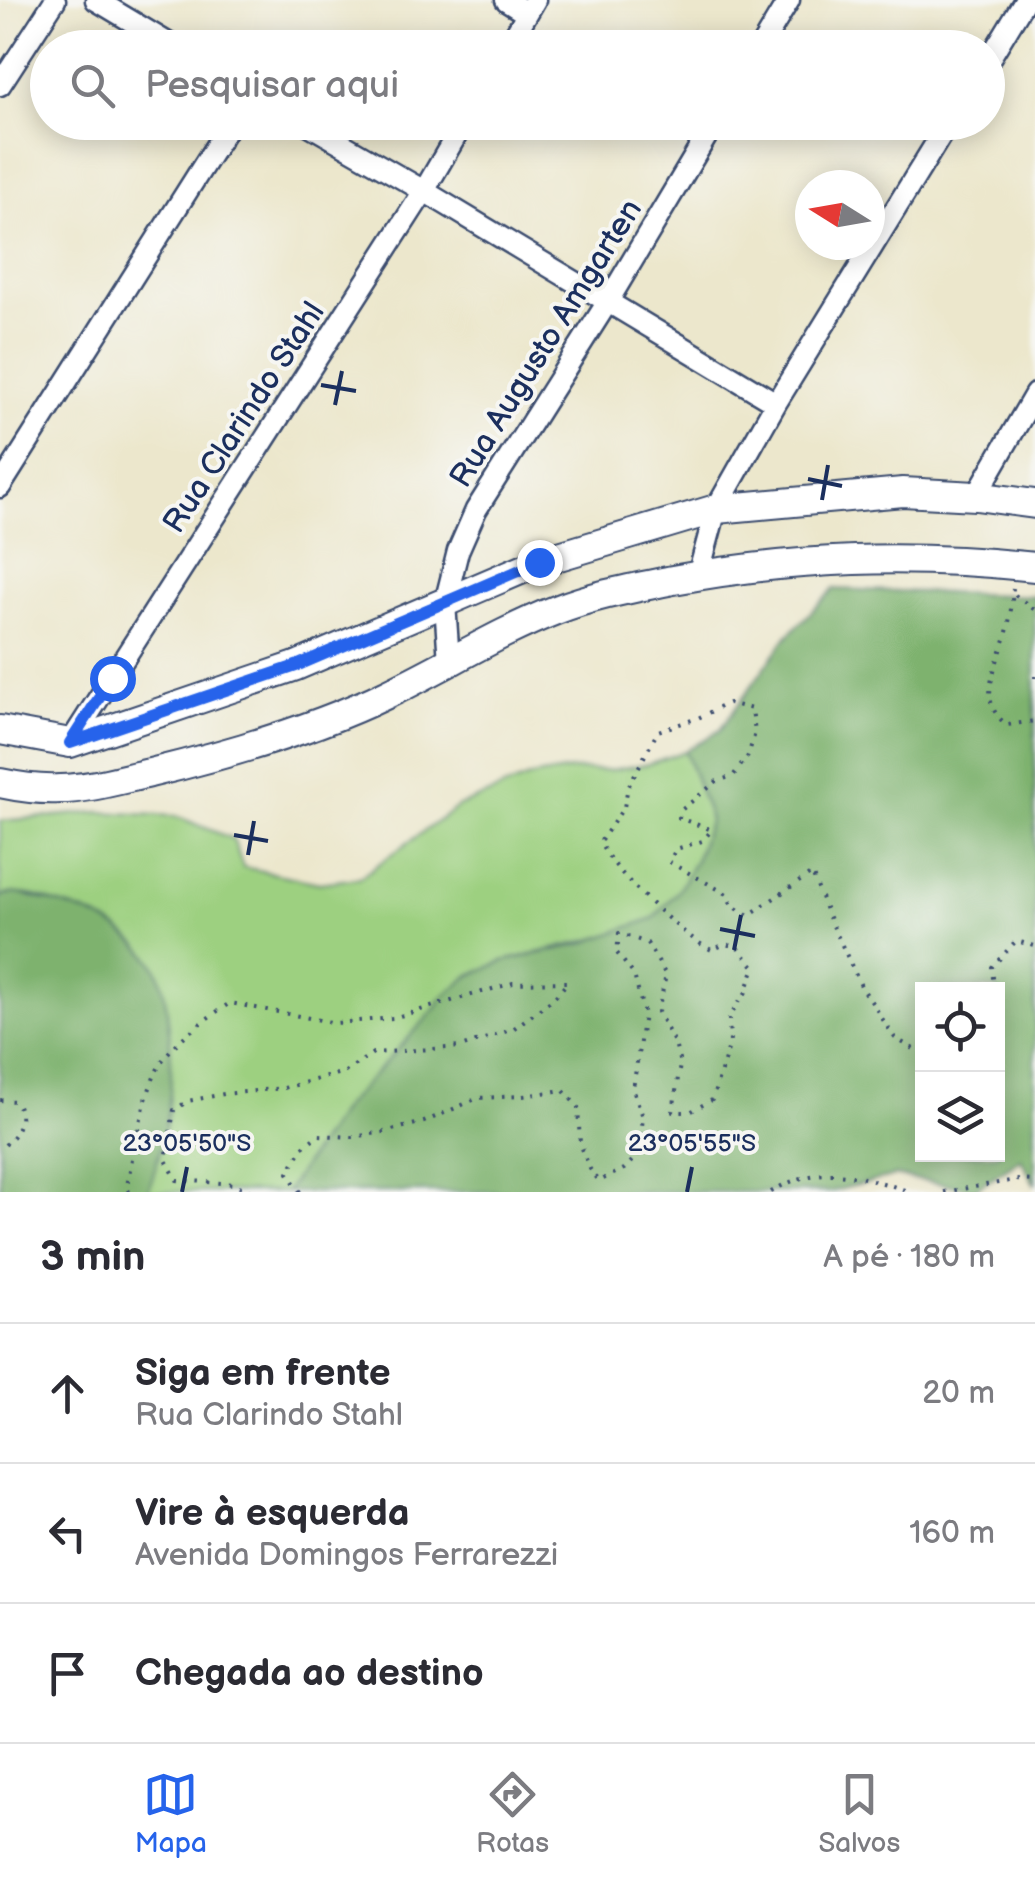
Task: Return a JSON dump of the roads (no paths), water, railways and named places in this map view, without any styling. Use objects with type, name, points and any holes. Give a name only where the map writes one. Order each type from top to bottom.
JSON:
[{"type":"main road","points":[[0,730],[70,743],[296,666],[539,562],[716,510],[903,492],[1035,504]]},
{"type":"main road","points":[[0,784],[62,789],[193,762],[288,733],[384,696],[499,634],[558,609],[624,590],[698,576],[861,558],[955,559],[1020,575]]},
{"type":"street","points":[[35,30],[54,0]]},
{"type":"street","points":[[96,0],[146,30]]},
{"type":"street","points":[[506,0],[531,6],[517,30]]},
{"type":"street","points":[[771,30],[789,0]]},
{"type":"street","points":[[1005,33],[1025,0]]},
{"type":"street","points":[[0,85],[30,38]]},
{"type":"street","points":[[0,487],[220,140]]},
{"type":"street","points":[[335,140],[776,403]]},
{"type":"street","name":"Rua Clarindo Stahl","points":[[70,743],[454,140]]},
{"type":"street","name":"Rua Augusto Amgarten","points":[[449,662],[445,603],[458,551],[476,510],[704,140]]},
{"type":"street","points":[[698,576],[716,510],[776,403],[938,140]]},
{"type":"street","points":[[976,496],[1035,394]]}]
